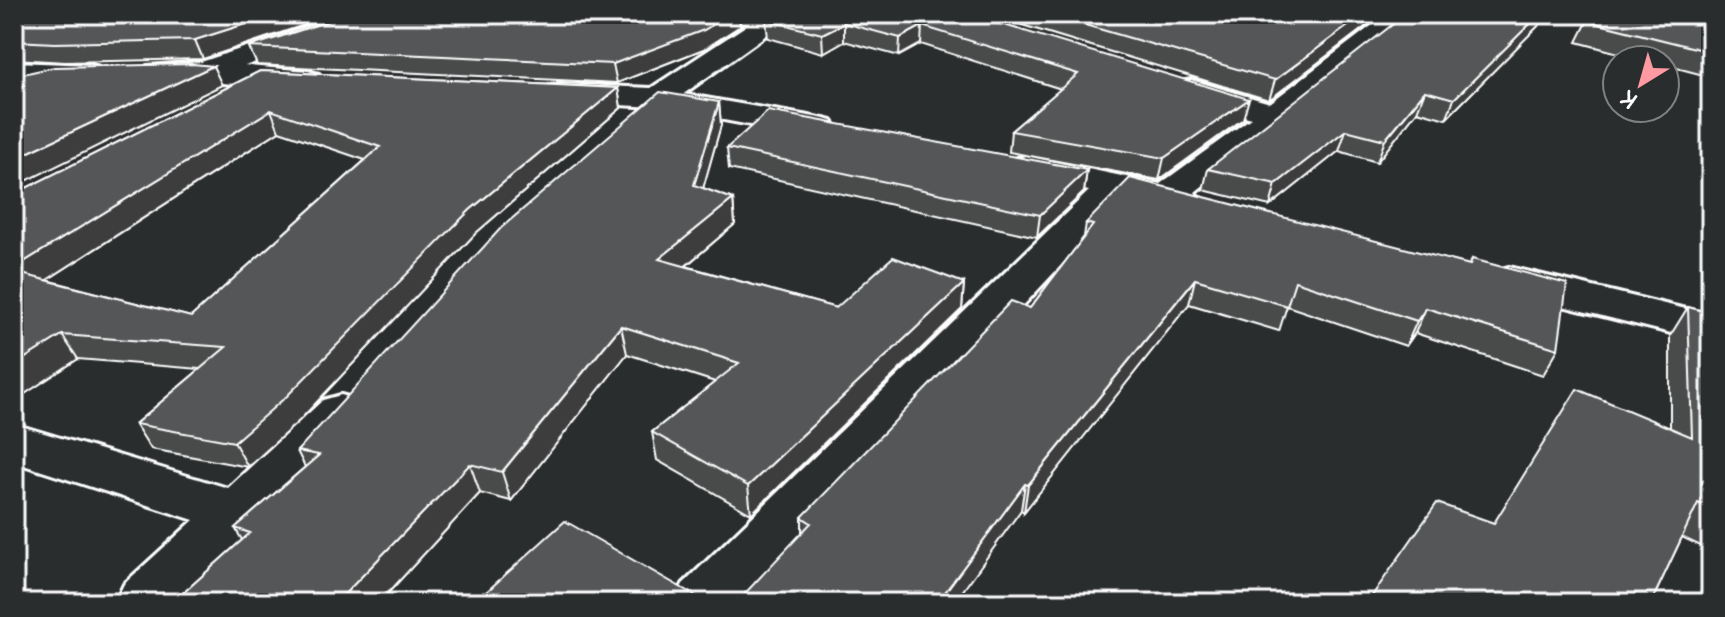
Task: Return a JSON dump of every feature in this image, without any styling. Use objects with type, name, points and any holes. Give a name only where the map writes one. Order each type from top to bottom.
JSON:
[{"type":"street","points":[[202,71],[372,14]]},
{"type":"street","points":[[1167,196],[1404,14]]},
{"type":"street","points":[[622,129],[657,98],[766,17]]},
{"type":"street","points":[[14,71],[65,74],[202,71],[341,82]]},
{"type":"street","points":[[14,86],[65,74]]},
{"type":"street","points":[[207,106],[262,78]]},
{"type":"street","points":[[1170,83],[1275,115]]},
{"type":"street","points":[[531,91],[657,98],[857,135]]},
{"type":"street","points":[[995,161],[1117,184],[1212,207]]},
{"type":"street","points":[[705,603],[1117,184]]},
{"type":"street","points":[[1469,270],[1711,329]]},
{"type":"street","points":[[146,603],[319,436],[370,379]]},
{"type":"street","points":[[14,443],[240,513]]},
{"type":"building","points":[[14,14],[277,14],[195,40],[55,43],[14,41]]},
{"type":"building","points":[[350,14],[730,14],[704,30],[613,64],[249,47]]},
{"type":"building","points":[[778,14],[968,14],[1249,99],[1164,158],[1011,131],[1078,74],[922,26],[900,38],[844,23],[822,34],[766,20]]},
{"type":"building","points":[[1047,14],[1364,14],[1275,80]]},
{"type":"building","points":[[1406,14],[1540,14],[1454,99],[1425,91],[1385,140],[1346,130],[1276,184],[1208,169]]},
{"type":"building","points":[[1591,14],[1711,14],[1711,52],[1681,44],[1587,21]]},
{"type":"building","points":[[213,66],[14,159],[14,76],[54,67]]},
{"type":"building","points":[[260,71],[618,88],[470,210],[287,396],[234,442],[135,424],[226,347],[62,335],[14,365],[14,272],[191,317],[380,147],[271,110],[14,268],[14,194]]},
{"type":"building","points":[[660,92],[719,102],[694,185],[733,199],[659,259],[836,308],[893,257],[964,283],[748,486],[652,432],[739,363],[621,326],[502,472],[470,464],[336,603],[172,603],[250,533],[235,528],[319,455],[297,451],[501,228]]},
{"type":"building","points":[[768,111],[1087,170],[1040,215],[727,148]]},
{"type":"building","points":[[1130,178],[1470,265],[1472,259],[1567,284],[1558,349],[1426,308],[1417,321],[1295,281],[1287,306],[1195,279],[1028,485],[1025,484],[937,603],[736,603],[811,523],[802,517],[1011,301],[1030,308],[1093,225],[1086,223]]},
{"type":"building","points":[[1688,307],[1711,313],[1711,509],[1698,503],[1651,603],[1367,603],[1437,503],[1494,523],[1577,389],[1692,437]]},
{"type":"building","points":[[565,521],[708,603],[474,603]]}]
